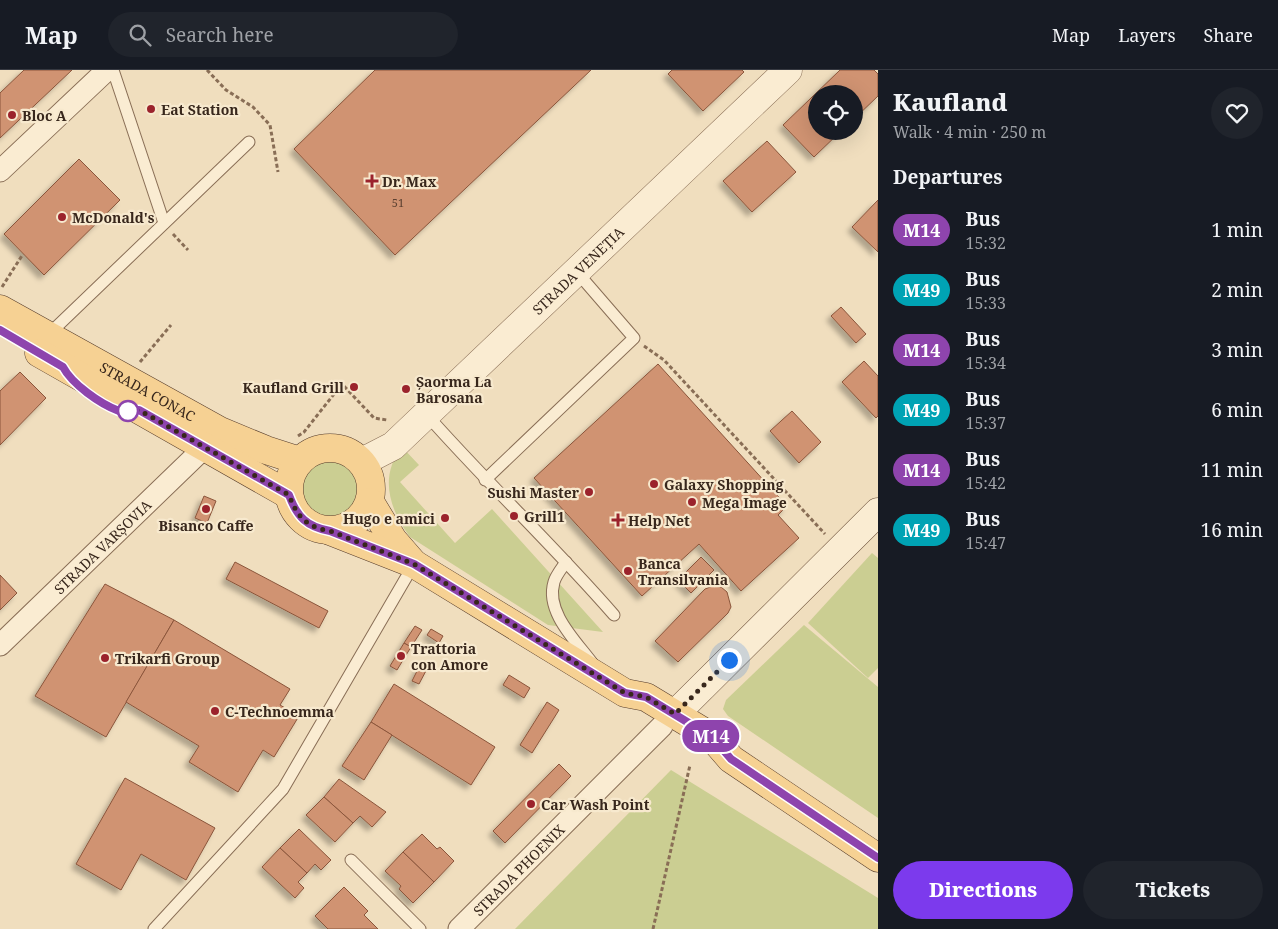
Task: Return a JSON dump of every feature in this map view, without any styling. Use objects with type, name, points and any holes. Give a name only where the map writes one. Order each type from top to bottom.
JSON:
[{"type":"main road","name":"STRADA CONAC","points":[[2,295],[46,336],[220,431],[266,450],[298,449]]},
{"type":"main road","name":"STRADA CONAC","points":[[0,330],[289,495]]},
{"type":"main road","points":[[414,564],[382,524],[370,502],[371,481],[362,462],[345,450],[330,448],[312,452],[298,449],[289,495],[294,509],[303,520],[315,528],[330,531],[414,564],[615,687],[640,713],[668,720],[702,750],[731,759],[878,858]]},
{"type":"main road","points":[[330,531],[355,523],[370,502]]},
{"type":"street","points":[[0,171],[107,70]]},
{"type":"street","name":"STRADA VENEȚIA","points":[[362,462],[393,446],[788,70]]},
{"type":"street","name":"STRADA VARȘOVIA","points":[[0,645],[205,447]]},
{"type":"street","points":[[668,720],[840,550],[875,519]]},
{"type":"street","name":"STRADA PHOENIX","points":[[459,929],[668,720]]},
{"type":"lane","points":[[113,70],[164,223]]},
{"type":"lane","points":[[46,336],[249,142]]},
{"type":"lane","points":[[485,480],[634,338],[576,271]]},
{"type":"lane","points":[[426,414],[485,480],[566,562],[614,616]]},
{"type":"lane","points":[[566,562],[554,582],[553,603],[561,621],[615,687]]},
{"type":"lane","points":[[154,929],[283,789],[414,564]]},
{"type":"lane","points":[[351,860],[420,929]]},
{"type":"path","points":[[207,70],[226,90],[253,107],[270,125],[278,172]]},
{"type":"path","points":[[164,223],[188,250]]},
{"type":"path","points":[[2,295],[24,254]]},
{"type":"path","points":[[135,368],[171,325]]},
{"type":"path","points":[[634,338],[664,360],[840,550]]},
{"type":"path","points":[[298,449],[304,432],[342,384],[374,418],[393,421],[402,437]]},
{"type":"path","points":[[653,929],[690,765]]},
{"type":"green space","points":[[402,447],[419,465],[400,482],[455,543],[492,509],[603,632],[548,625],[410,537],[397,515],[389,492],[391,469]]},
{"type":"green space","points":[[329,460],[346,465],[354,473],[359,490],[354,507],[346,515],[329,520],[312,515],[304,507],[299,490],[304,473],[312,465]]},
{"type":"green space","points":[[872,553],[878,558],[878,668],[868,678],[808,623]]},
{"type":"green space","points":[[804,625],[878,687],[878,818],[728,716],[723,709],[726,700]]},
{"type":"green space","points":[[671,770],[878,898],[878,929],[515,929]]},
{"type":"building","name":"Bloc A","points":[[24,70],[72,70],[0,138],[0,93]]},
{"type":"building","points":[[375,70],[591,70],[395,255],[294,149]]},
{"type":"building","points":[[672,70],[742,70],[744,72],[703,111],[668,74]]},
{"type":"building","points":[[840,70],[874,70],[878,74],[878,96],[863,110],[863,85],[824,85]]},
{"type":"building","points":[[808,101],[808,140],[832,140],[814,157],[783,125]]},
{"type":"building","points":[[767,141],[796,172],[752,212],[723,181]]},
{"type":"building","name":"McDonald's","points":[[79,159],[120,200],[44,275],[4,234]]},
{"type":"building","points":[[878,200],[878,252],[852,227]]},
{"type":"building","points":[[841,307],[866,334],[856,343],[831,316]]},
{"type":"building","points":[[864,361],[878,376],[878,416],[876,418],[842,382]]},
{"type":"building","name":"Galaxy Shopping","points":[[658,364],[787,506],[778,515],[799,538],[741,591],[699,544],[642,596],[534,478]]},
{"type":"building","points":[[20,372],[46,398],[0,445],[0,391]]},
{"type":"building","points":[[792,411],[821,442],[799,463],[770,431]]},
{"type":"building","name":"Bisanco Caffe","points":[[204,496],[216,501],[207,523],[195,518]]},
{"type":"building","points":[[701,557],[714,570],[691,593],[678,580]]},
{"type":"building","points":[[235,562],[328,611],[319,628],[226,579]]},
{"type":"building","points":[[0,575],[17,593],[0,610]]},
{"type":"building","name":"Trikarfi Group","points":[[105,584],[174,620],[106,737],[35,696]]},
{"type":"building","points":[[713,586],[721,587],[727,592],[731,607],[728,613],[678,662],[655,641],[705,589]]},
{"type":"building","name":"C-Technoemma","points":[[174,620],[290,689],[280,705],[299,716],[274,757],[263,750],[238,792],[189,762],[199,746],[126,702]]},
{"type":"building","points":[[415,626],[422,630],[411,647],[404,643]]},
{"type":"building","points":[[431,629],[443,636],[439,643],[427,635]]},
{"type":"building","name":"Trattoria con Amore","points":[[404,643],[411,647],[397,670],[390,666]]},
{"type":"building","points":[[421,663],[428,667],[419,684],[412,681]]},
{"type":"building","points":[[509,675],[530,688],[524,698],[503,685]]},
{"type":"building","points":[[394,684],[495,747],[471,785],[371,722]]},
{"type":"building","points":[[547,702],[559,710],[532,753],[520,745]]},
{"type":"building","points":[[371,722],[392,735],[364,780],[342,766]]},
{"type":"building","name":"Car Wash Point","points":[[559,764],[571,776],[505,843],[493,831]]},
{"type":"building","points":[[125,778],[215,828],[186,880],[141,854],[121,890],[76,864]]},
{"type":"building","points":[[339,779],[386,812],[372,827],[360,816],[353,823],[324,797]]},
{"type":"building","points":[[324,797],[353,823],[335,842],[306,815]]},
{"type":"building","points":[[299,829],[331,860],[321,870],[315,864],[307,873],[280,848]]},
{"type":"building","points":[[422,834],[437,849],[440,847],[454,861],[434,882],[403,852]]},
{"type":"building","points":[[280,848],[307,873],[298,882],[304,888],[295,898],[262,867]]},
{"type":"building","points":[[403,852],[434,882],[413,903],[399,889],[401,886],[385,871]]},
{"type":"building","points":[[344,887],[368,911],[364,915],[378,929],[328,929],[315,916]]},
{"type":"bus line","name":"M14","points":[[0,330],[63,367],[82,389],[120,412],[139,410],[289,495],[294,509],[303,520],[315,528],[330,531],[414,564],[625,693],[646,697],[675,714],[712,737],[731,759],[878,858]]},
{"type":"place","name":"Eat Station","points":[[151,109]]},
{"type":"place","name":"Bloc A","points":[[12,115]]},
{"type":"place","name":"Dr. Max","points":[[372,181]]},
{"type":"place","name":"McDonald's","points":[[62,217]]},
{"type":"place","name":"Kaufland Grill","points":[[354,387]]},
{"type":"place","name":"Șaorma La Barosana","points":[[406,389]]},
{"type":"place","name":"Galaxy Shopping","points":[[654,484]]},
{"type":"place","name":"Sushi Master","points":[[589,492]]},
{"type":"place","name":"Mega Image","points":[[692,502]]},
{"type":"place","name":"Bisanco Caffe","points":[[206,509]]},
{"type":"place","name":"Grill1","points":[[514,516]]},
{"type":"place","name":"Hugo e amici","points":[[445,518]]},
{"type":"place","name":"Help Net","points":[[618,520]]},
{"type":"place","name":"Banca Transilvania","points":[[628,571]]},
{"type":"place","name":"Trattoria con Amore","points":[[401,656]]},
{"type":"place","name":"Trikarfi Group","points":[[105,658]]},
{"type":"place","name":"C-Technoemma","points":[[215,711]]},
{"type":"place","name":"Car Wash Point","points":[[531,804]]},
{"type":"route","points":[[128,411],[139,410],[289,495],[294,509],[303,520],[315,528],[330,531],[414,564],[625,693],[646,697],[675,714],[729,660]]}]
